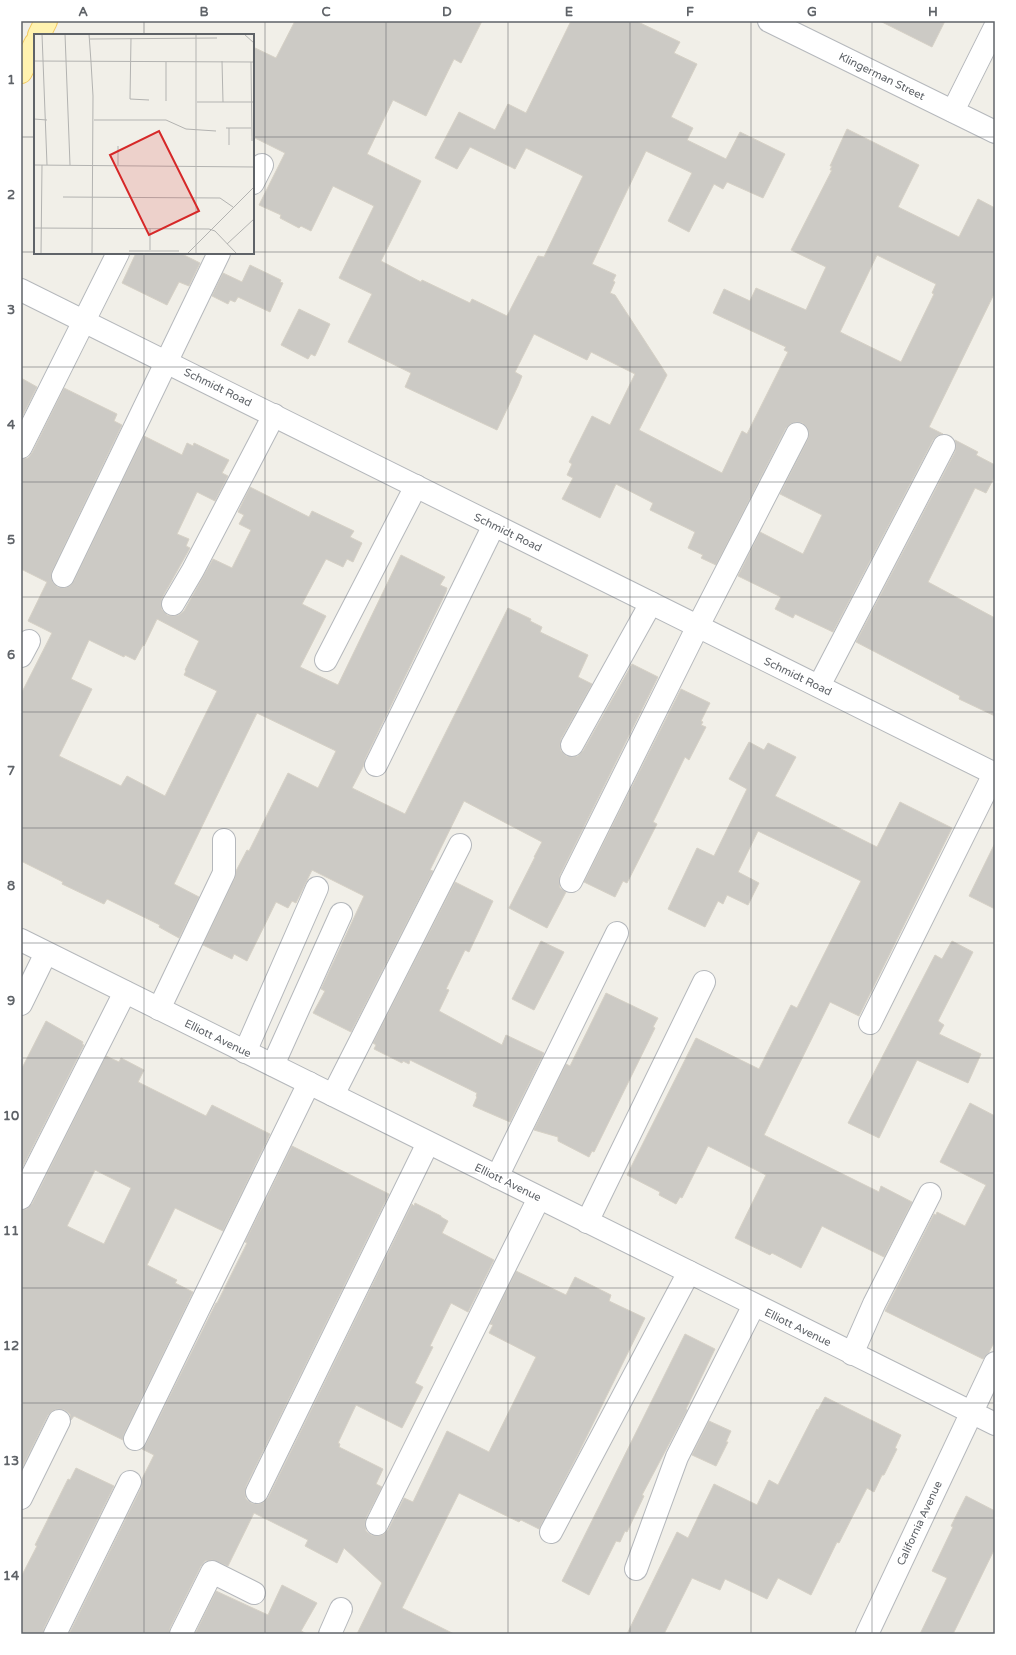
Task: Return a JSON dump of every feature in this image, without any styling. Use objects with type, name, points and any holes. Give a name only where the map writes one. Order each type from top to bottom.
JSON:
[{"type":"main road","points":[[40,34],[46,21]]},
{"type":"main road","points":[[21,72],[34,46]]},
{"type":"street","name":"Klingerman Street","points":[[769,21],[995,132]]},
{"type":"street","points":[[953,111],[995,27]]},
{"type":"street","points":[[21,447],[117,254]]},
{"type":"street","points":[[63,576],[219,254]]},
{"type":"street","name":"Schmidt Road","points":[[21,290],[995,773]]},
{"type":"street","points":[[173,604],[193,570],[274,415]]},
{"type":"street","points":[[572,881],[698,626],[797,434]]},
{"type":"street","points":[[819,686],[944,446]]},
{"type":"street","points":[[326,660],[416,486]]},
{"type":"street","points":[[376,765],[494,525]]},
{"type":"street","points":[[572,745],[651,603]]},
{"type":"street","points":[[870,1023],[995,773]]},
{"type":"street","points":[[159,1009],[224,873],[224,840]]},
{"type":"street","points":[[333,1095],[460,845]]},
{"type":"street","points":[[245,1052],[317,888]]},
{"type":"street","points":[[273,1065],[341,914]]},
{"type":"street","points":[[497,1177],[617,933]]},
{"type":"street","name":"Elliott Avenue","points":[[21,940],[995,1424]]},
{"type":"street","points":[[21,1004],[46,953]]},
{"type":"street","points":[[587,1222],[704,982]]},
{"type":"street","points":[[21,1198],[125,992]]},
{"type":"street","points":[[135,1439],[308,1083]]},
{"type":"street","points":[[257,1492],[428,1143]]},
{"type":"street","points":[[852,1354],[874,1304],[930,1194]]},
{"type":"street","points":[[377,1524],[539,1198]]},
{"type":"street","points":[[550,1532],[689,1272]]},
{"type":"street","points":[[636,1569],[677,1457],[754,1304]]},
{"type":"street","name":"California Avenue","points":[[867,1634],[995,1363]]},
{"type":"street","points":[[21,1498],[59,1421]]},
{"type":"street","points":[[55,1634],[130,1482]]},
{"type":"street","points":[[181,1634],[212,1572],[254,1593]]},
{"type":"street","points":[[330,1634],[341,1609]]},
{"type":"building","points":[[295,21],[482,21],[461,63],[454,59],[426,116],[393,100],[367,154],[421,181],[381,261],[421,282],[422,280],[470,303],[472,299],[507,316],[538,256],[544,257],[583,176],[526,148],[515,169],[470,147],[457,169],[435,158],[459,112],[495,130],[508,104],[526,113],[571,21],[636,21],[680,42],[674,53],[697,64],[671,117],[693,128],[687,140],[726,159],[740,132],[785,154],[763,198],[727,182],[723,189],[714,184],[689,232],[668,221],[692,173],[646,151],[592,264],[616,275],[613,281],[615,282],[610,293],[615,295],[667,375],[639,430],[722,473],[742,431],[747,434],[788,352],[784,350],[786,347],[713,313],[724,289],[750,301],[756,288],[806,310],[826,267],[791,250],[832,170],[830,170],[832,166],[830,166],[847,129],[919,165],[898,207],[959,237],[978,199],[995,208],[995,292],[929,427],[943,434],[937,436],[933,440],[833,632],[795,614],[793,618],[775,609],[781,597],[738,576],[760,532],[803,554],[822,515],[780,494],[808,439],[809,433],[807,427],[803,423],[796,422],[790,424],[786,428],[716,565],[701,558],[703,555],[688,548],[695,532],[650,510],[653,503],[616,484],[600,518],[562,499],[573,478],[567,475],[572,464],[569,462],[592,416],[610,425],[635,374],[591,352],[587,360],[534,334],[515,372],[522,376],[497,430],[405,387],[411,373],[348,342],[372,294],[339,278],[374,206],[333,186],[311,231],[301,226],[299,228],[280,218],[281,215],[259,205],[285,153],[254,138],[254,47],[276,58]],"holes":[[[877,255],[936,284],[932,293],[934,294],[901,362],[840,332]]]},
{"type":"building","points":[[880,21],[945,21],[932,47]]},
{"type":"building","points":[[136,254],[182,254],[200,263],[189,286],[179,282],[167,305],[122,283]]},
{"type":"building","points":[[250,265],[281,280],[280,282],[283,283],[270,312],[238,297],[235,302],[230,300],[228,304],[212,296],[223,273],[242,282]]},
{"type":"building","points":[[299,309],[330,324],[315,356],[311,354],[308,359],[281,345]]},
{"type":"building","points":[[21,378],[37,387],[21,419]]},
{"type":"building","points":[[64,388],[117,414],[114,421],[122,425],[52,571],[51,577],[53,583],[57,587],[64,588],[70,586],[74,581],[144,436],[182,455],[187,443],[193,446],[194,443],[229,460],[222,473],[228,476],[215,501],[197,492],[177,534],[189,539],[186,546],[190,548],[162,598],[162,610],[167,615],[179,615],[184,611],[213,559],[232,568],[251,530],[239,524],[244,515],[238,512],[250,487],[309,517],[312,511],[354,531],[350,537],[362,543],[353,562],[347,559],[343,567],[326,559],[302,604],[326,616],[300,667],[338,685],[401,555],[445,577],[440,585],[447,588],[446,592],[352,788],[405,814],[508,608],[531,619],[530,621],[542,627],[540,632],[588,655],[578,677],[592,684],[561,739],[561,751],[566,756],[578,756],[583,751],[632,664],[658,677],[560,875],[560,888],[566,892],[547,928],[509,908],[542,842],[464,801],[430,870],[433,871],[351,1032],[313,1013],[325,991],[321,989],[364,896],[312,870],[296,903],[292,901],[288,908],[276,902],[247,961],[234,954],[232,959],[203,945],[235,878],[236,871],[247,850],[249,851],[288,773],[318,788],[336,751],[257,713],[174,884],[199,897],[179,938],[159,927],[160,925],[107,899],[104,904],[62,884],[63,882],[21,861],[21,694],[52,633],[28,621],[47,582],[21,569],[21,459],[28,458],[32,453]],"holes":[[[157,619],[199,641],[184,675],[217,691],[165,796],[127,776],[121,786],[59,756],[92,689],[71,679],[89,640],[124,657],[125,655],[135,660],[143,645],[144,646]]]},
{"type":"building","points":[[955,440],[978,452],[976,455],[995,465],[995,476],[986,493],[975,488],[928,582],[995,618],[995,716],[959,699],[960,696],[856,642],[955,452]]},
{"type":"building","points":[[681,689],[710,703],[701,721],[703,722],[701,725],[706,727],[689,760],[685,757],[653,822],[657,824],[627,883],[623,881],[615,897],[584,882]]},
{"type":"building","points":[[749,742],[764,750],[768,743],[796,757],[775,796],[877,847],[900,802],[952,828],[859,1016],[830,1002],[764,1135],[879,1192],[881,1186],[912,1202],[884,1257],[822,1226],[801,1268],[772,1253],[770,1255],[735,1238],[766,1175],[708,1146],[682,1198],[680,1197],[676,1204],[659,1195],[660,1192],[627,1175],[696,1038],[759,1069],[791,1005],[797,1008],[861,881],[758,831],[738,872],[759,883],[748,905],[727,895],[723,904],[718,901],[705,927],[668,909],[697,848],[714,856],[747,789],[729,779]]},
{"type":"building","points":[[995,843],[995,909],[969,896]]},
{"type":"building","points":[[455,882],[493,901],[469,952],[465,950],[446,989],[449,990],[439,1011],[502,1045],[506,1035],[544,1053],[510,1122],[473,1106],[477,1093],[410,1060],[409,1064],[403,1061],[402,1063],[374,1049],[376,1045],[373,1043]]},
{"type":"building","points":[[541,941],[564,952],[534,1010],[512,999]]},
{"type":"building","points":[[952,941],[973,952],[938,1021],[944,1025],[939,1034],[981,1054],[968,1083],[917,1060],[879,1138],[848,1123],[935,955],[942,959]]},
{"type":"building","points":[[606,993],[658,1018],[653,1027],[655,1028],[594,1152],[592,1151],[589,1157],[558,1141],[558,1137],[534,1130],[566,1064],[570,1066]]},
{"type":"building","points":[[46,1021],[83,1042],[82,1044],[84,1045],[21,1170],[21,1070]]},
{"type":"building","points":[[106,1056],[119,1062],[121,1058],[144,1070],[138,1082],[206,1116],[212,1105],[270,1134],[223,1231],[175,1208],[147,1265],[177,1280],[175,1283],[193,1292],[124,1434],[123,1440],[74,1416],[71,1420],[70,1414],[65,1410],[58,1409],[52,1411],[48,1415],[21,1470],[21,1210],[27,1209],[32,1204]],"holes":[[[95,1170],[131,1188],[104,1244],[67,1226]]]},
{"type":"building","points":[[970,1103],[995,1116],[995,1341],[983,1359],[885,1311],[934,1214],[936,1215],[937,1212],[965,1226],[986,1185],[940,1162]]},
{"type":"building","points":[[292,1146],[389,1194],[246,1486],[246,1499],[251,1503],[258,1504],[264,1502],[268,1498],[412,1204],[414,1206],[415,1203],[448,1221],[442,1233],[494,1260],[468,1312],[451,1303],[430,1346],[433,1347],[415,1383],[423,1387],[402,1428],[356,1405],[338,1443],[340,1444],[339,1447],[383,1469],[376,1484],[382,1487],[366,1518],[366,1531],[371,1535],[377,1536],[384,1534],[388,1530],[404,1498],[413,1502],[447,1431],[489,1452],[536,1357],[489,1333],[493,1325],[490,1324],[516,1271],[566,1295],[575,1277],[611,1295],[609,1301],[645,1318],[539,1529],[521,1520],[519,1522],[459,1493],[402,1608],[454,1634],[357,1634],[382,1583],[344,1548],[337,1563],[305,1546],[308,1540],[254,1513],[228,1566],[212,1560],[205,1561],[201,1566],[170,1628],[169,1634],[69,1634],[141,1488],[142,1479],[154,1455],[142,1449],[146,1444],[247,1243],[245,1242]]},
{"type":"building","points":[[685,1334],[715,1349],[686,1409],[687,1410],[642,1495],[644,1496],[627,1532],[625,1531],[620,1542],[616,1541],[589,1595],[562,1581]]},
{"type":"building","points":[[825,1397],[901,1435],[895,1448],[897,1449],[884,1475],[882,1475],[874,1492],[867,1488],[839,1543],[837,1542],[811,1595],[778,1578],[767,1599],[725,1579],[720,1590],[692,1578],[664,1634],[627,1634],[677,1532],[688,1538],[714,1484],[757,1505],[769,1480],[778,1485],[817,1409],[818,1410]]},
{"type":"building","points":[[709,1421],[731,1431],[726,1442],[728,1442],[716,1466],[692,1455]]},
{"type":"building","points":[[76,1468],[114,1486],[44,1628],[43,1634],[21,1634],[21,1577],[37,1546],[35,1545],[68,1479],[70,1480]]},
{"type":"building","points":[[966,1496],[995,1511],[995,1548],[953,1634],[920,1634],[947,1578],[932,1571],[953,1527],[951,1526]]},
{"type":"building","points":[[282,1585],[317,1603],[301,1631],[307,1634],[195,1634],[216,1591],[268,1615]]}]
